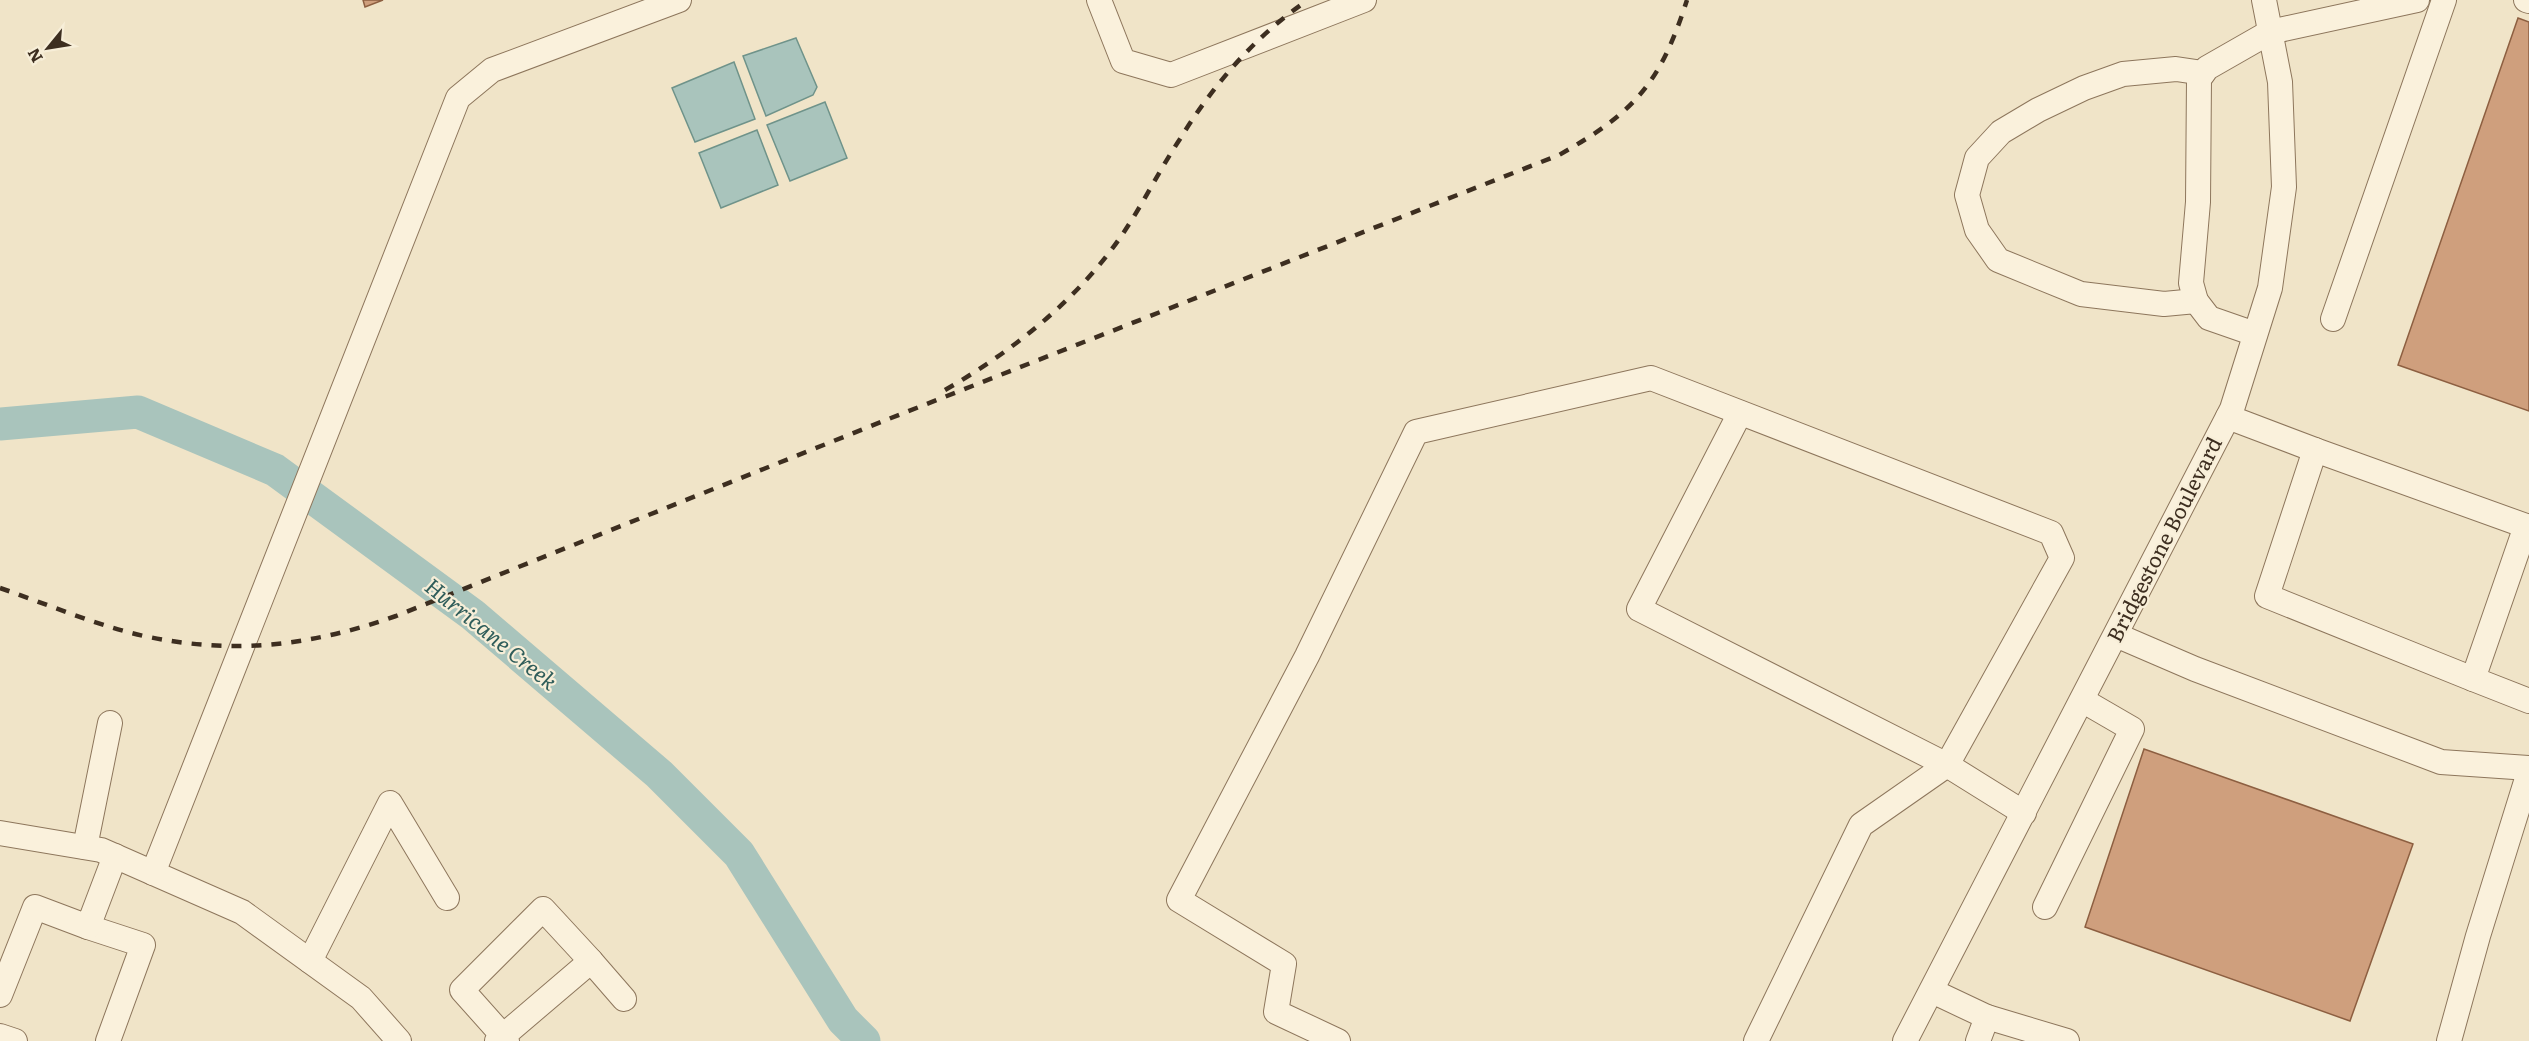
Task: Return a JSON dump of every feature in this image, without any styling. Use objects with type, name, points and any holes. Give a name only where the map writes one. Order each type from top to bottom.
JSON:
[{"type":"street","points":[[153,873],[458,98],[492,70],[679,0]]},
{"type":"street","points":[[1099,0],[1123,61],[1172,75],[1364,0]]},
{"type":"street","name":"Bridgestone Boulevard","points":[[1905,1041],[2228,417],[2270,288],[2284,187],[2280,82],[2264,0]]},
{"type":"street","points":[[2255,334],[2209,318],[2196,301],[2191,283],[2198,202],[2199,79],[2207,68],[2270,32],[2417,0]]},
{"type":"street","points":[[2334,319],[2444,0]]},
{"type":"street","points":[[2196,301],[2164,304],[2081,294],[1998,260],[1977,230],[1967,195],[1977,158],[2001,132],[2038,110],[2084,88],[2123,74],[2176,69],[2203,73]]},
{"type":"street","points":[[1338,1041],[1276,1012],[1284,964],[1179,900],[1307,656],[1416,432],[1650,378],[2051,533],[2062,558],[1947,765],[1861,825],[1756,1041]]},
{"type":"street","points":[[1740,413],[1639,609],[1947,765],[2024,813]]},
{"type":"street","points":[[2228,417],[2528,527],[2473,679]]},
{"type":"street","points":[[2315,450],[2267,596],[2529,701]]},
{"type":"street","points":[[2116,635],[2195,669],[2441,762],[2529,770],[2478,936],[2449,1041]]},
{"type":"street","points":[[2045,907],[2132,729],[2082,700]]},
{"type":"street","points":[[85,847],[110,723]]},
{"type":"street","points":[[310,961],[390,803],[447,898]]},
{"type":"street","points":[[0,833],[101,850],[242,912],[361,998],[399,1041]]},
{"type":"street","points":[[88,927],[115,856]]},
{"type":"street","points":[[0,995],[35,907],[143,945],[108,1041]]},
{"type":"street","points":[[591,961],[502,1039],[462,990],[543,909],[591,961],[624,999]]},
{"type":"street","points":[[1932,991],[1987,1017],[2067,1041]]},
{"type":"street","points":[[1978,1041],[1987,1017]]},
{"type":"street","points":[[0,1036],[15,1041]]},
{"type":"water","points":[[796,38],[817,87],[813,95],[766,116],[743,56]]},
{"type":"water","points":[[734,62],[755,119],[695,142],[672,88]]},
{"type":"water","points":[[825,102],[847,158],[790,181],[767,125]]},
{"type":"water","points":[[757,130],[778,185],[721,208],[699,153]]},
{"type":"building","points":[[363,0],[383,0],[365,7]]},
{"type":"building","points":[[2518,18],[2529,22],[2529,411],[2398,365]]},
{"type":"building","points":[[2144,749],[2413,844],[2350,1021],[2085,927]]},
{"type":"waterway","name":"Hurricane Creek","points":[[0,424],[138,412],[275,470],[473,615],[659,774],[739,854],[843,1020],[864,1041]]},
{"type":"railway","points":[[945,390],[1020,340],[1066,301],[1087,279],[1124,232],[1173,150],[1221,81],[1253,45],[1308,0]]},
{"type":"railway","points":[[0,588],[89,620],[144,636],[209,645],[240,646],[302,641],[396,616],[1559,155],[1607,124],[1641,93],[1655,75],[1666,54],[1687,0]]}]
